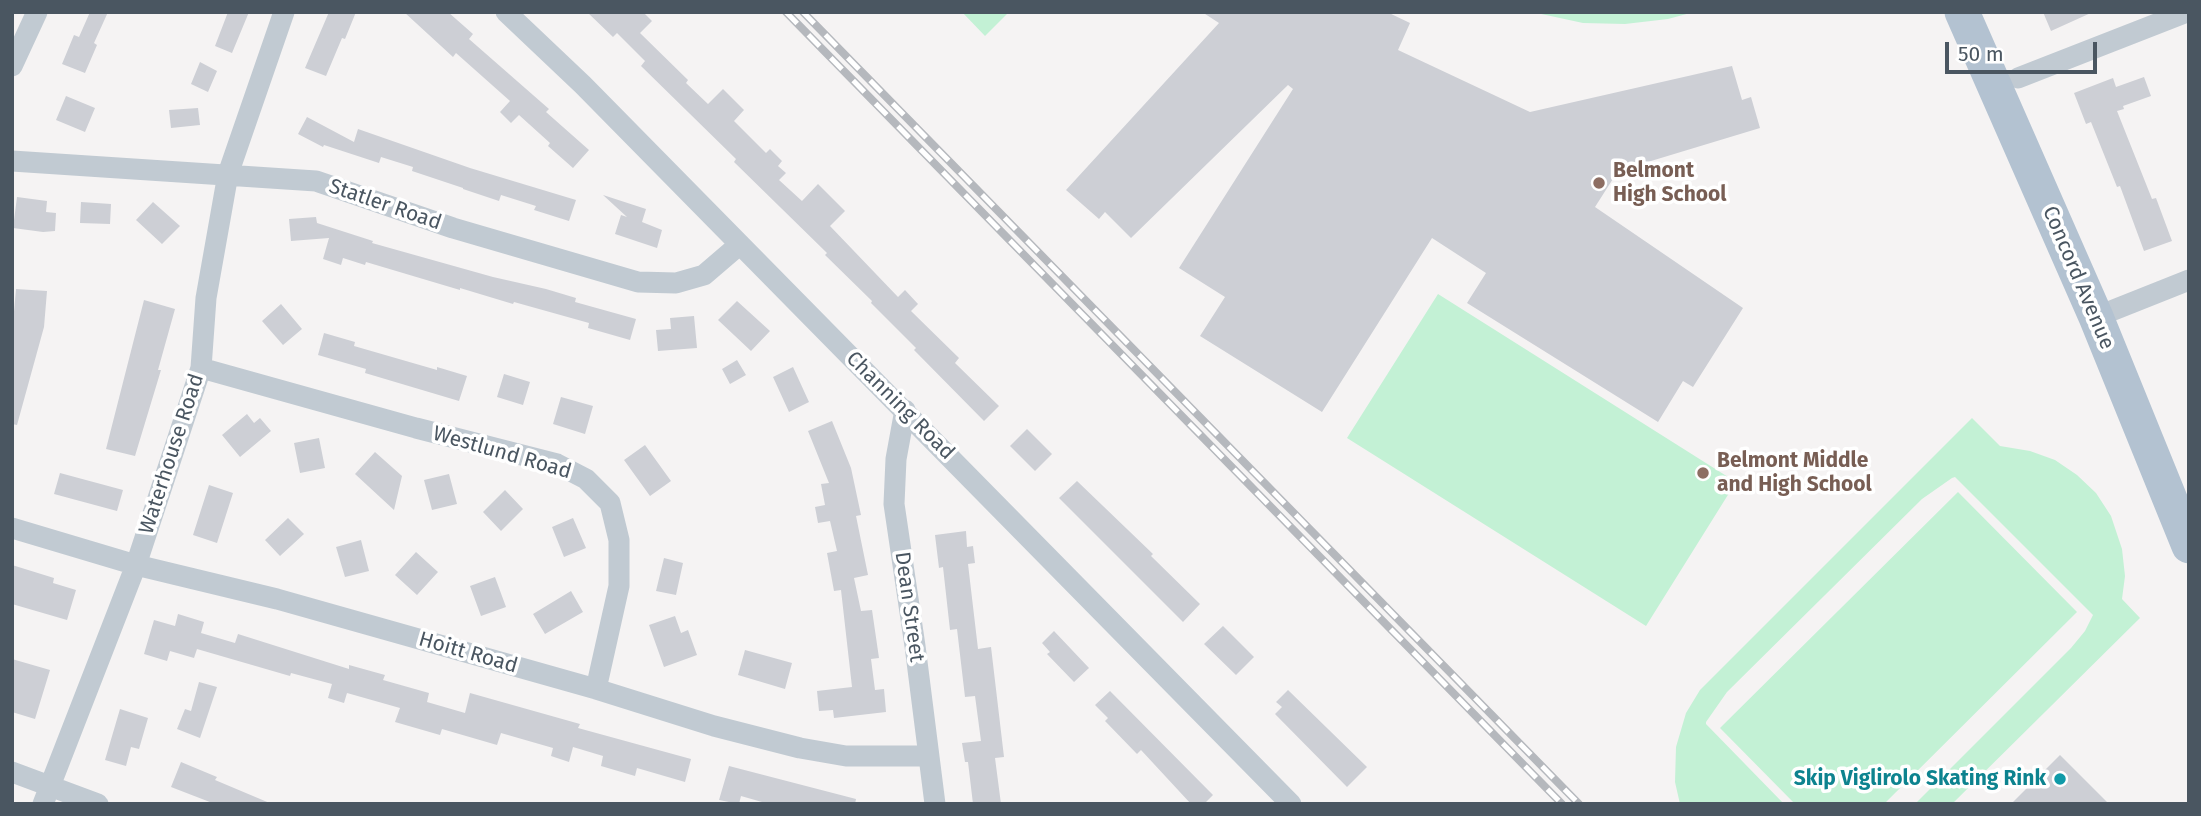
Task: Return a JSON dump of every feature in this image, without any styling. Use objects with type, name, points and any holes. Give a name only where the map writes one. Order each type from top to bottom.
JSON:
[{"type":"main road","name":"Concord Avenue","points":[[1962,12],[2189,485]]},
{"type":"main road","name":"Concord Avenue","points":[[1988,12],[2018,78],[2107,313],[2189,546]]},
{"type":"street","points":[[12,66],[37,12]]},
{"type":"street","name":"Waterhouse Road","points":[[47,795],[136,565],[201,368],[206,298],[228,174],[284,12]]},
{"type":"street","name":"Channing Road","points":[[506,12],[583,85],[1291,804]]},
{"type":"street","points":[[2018,78],[2187,12]]},
{"type":"street","name":"Statler Road","points":[[12,161],[316,181],[453,228],[638,282],[676,283],[704,275],[739,245]]},
{"type":"street","points":[[2107,313],[2189,280]]},
{"type":"street","name":"Westlund Road","points":[[201,368],[557,464],[586,479],[610,503],[619,540],[619,586],[596,689]]},
{"type":"street","name":"Dean Street","points":[[905,410],[896,459],[894,503],[935,804]]},
{"type":"street","name":"Hoitt Road","points":[[12,528],[136,565],[277,599],[596,689],[714,726],[800,748],[846,756],[928,756]]},
{"type":"street","points":[[12,772],[47,795],[98,804]]},
{"type":"green space","points":[[962,12],[1009,12],[985,36]]},
{"type":"green space","points":[[1532,12],[1694,12],[1668,19],[1625,24],[1583,23]]},
{"type":"green space","points":[[1438,294],[1736,482],[1646,626],[1347,438]]},
{"type":"green space","points":[[1972,418],[2000,446],[2030,451],[2055,460],[2077,475],[2096,493],[2111,516],[2122,549],[2125,576],[2122,599],[2140,618],[1952,804],[1915,804],[2071,648],[2085,631],[2093,615],[1955,477],[1952,478],[1922,499],[1727,692],[1706,722],[1784,804],[1680,804],[1675,782],[1676,747],[1686,713],[1700,690]]},
{"type":"green space","points":[[1958,492],[2077,612],[1884,804],[1795,804],[1720,728]]},
{"type":"building","points":[[90,12],[108,12],[94,43],[97,45],[85,73],[62,64],[74,35],[79,37]]},
{"type":"building","points":[[228,12],[249,12],[232,53],[215,46]]},
{"type":"building","points":[[329,12],[356,12],[326,76],[305,68]]},
{"type":"building","points":[[404,12],[448,12],[473,34],[469,39],[549,109],[546,112],[589,150],[573,168],[519,115],[511,123],[500,112],[510,101],[456,53],[453,57]]},
{"type":"building","points":[[587,12],[643,12],[652,21],[640,33],[688,80],[686,83],[708,104],[723,89],[744,110],[734,121],[766,153],[770,149],[782,161],[778,166],[786,173],[779,180],[802,201],[818,184],[845,211],[830,226],[898,297],[905,290],[918,304],[911,311],[959,358],[955,363],[999,406],[984,421],[914,350],[916,348],[872,301],[825,255],[827,253],[641,66],[645,61],[617,33],[613,37]]},
{"type":"building","points":[[1202,12],[1387,12],[1410,23],[1398,50],[1530,112],[1732,66],[1742,100],[1751,97],[1760,128],[1618,171],[1595,207],[1743,308],[1693,387],[1683,381],[1658,422],[1467,303],[1486,273],[1432,238],[1322,412],[1200,336],[1225,297],[1179,268],[1293,89],[1288,85],[1131,238],[1105,212],[1099,219],[1066,190],[1219,23]]},
{"type":"building","points":[[2043,12],[2093,12],[2051,31]]},
{"type":"building","points":[[200,62],[217,71],[208,92],[191,84]]},
{"type":"building","points":[[2144,77],[2151,96],[2123,106],[2124,109],[2117,111],[2172,241],[2144,251],[2120,186],[2117,187],[2091,122],[2086,124],[2074,93],[2113,78],[2116,87]]},
{"type":"building","points":[[66,96],[95,108],[85,132],[56,120]]},
{"type":"building","points":[[198,108],[200,125],[171,128],[169,110]]},
{"type":"building","points":[[307,117],[354,142],[358,129],[470,168],[576,200],[569,221],[534,210],[536,206],[501,195],[499,201],[463,189],[412,171],[413,167],[381,157],[379,163],[324,145],[323,147],[298,134]]},
{"type":"building","points":[[603,195],[646,209],[642,222],[662,230],[657,248],[615,234],[621,215],[627,217]]},
{"type":"building","points":[[17,197],[47,201],[46,212],[56,213],[55,231],[13,228]]},
{"type":"building","points":[[81,202],[111,204],[110,224],[80,223]]},
{"type":"building","points":[[153,202],[180,226],[162,244],[136,220]]},
{"type":"building","points":[[316,217],[317,223],[373,241],[372,243],[546,289],[576,298],[575,302],[636,319],[630,340],[588,328],[589,323],[460,290],[366,262],[365,265],[343,258],[341,265],[323,259],[329,238],[291,241],[289,219]]},
{"type":"building","points":[[16,289],[47,291],[44,327],[17,425],[12,424],[12,334]]},
{"type":"building","points":[[144,300],[175,309],[158,370],[161,370],[135,456],[106,449]]},
{"type":"building","points":[[737,301],[770,331],[751,351],[718,320]]},
{"type":"building","points":[[281,304],[302,329],[283,345],[262,321]]},
{"type":"building","points":[[694,316],[697,348],[658,351],[656,330],[671,329],[670,318]]},
{"type":"building","points":[[324,333],[355,342],[354,346],[467,376],[459,401],[365,373],[366,369],[318,355]]},
{"type":"building","points":[[737,360],[746,375],[730,384],[722,369]]},
{"type":"building","points":[[793,367],[809,402],[789,412],[773,377]]},
{"type":"building","points":[[504,374],[530,382],[523,405],[497,397]]},
{"type":"building","points":[[561,397],[593,406],[585,434],[553,424]]},
{"type":"building","points":[[247,414],[254,423],[260,418],[271,431],[240,457],[222,435]]},
{"type":"building","points":[[832,421],[851,468],[861,515],[856,516],[868,575],[854,578],[861,611],[872,610],[879,658],[871,659],[875,690],[884,689],[886,712],[834,718],[833,710],[819,711],[817,691],[852,687],[841,590],[834,591],[827,553],[837,551],[830,521],[818,523],[815,507],[825,505],[821,484],[829,483],[808,431]]},
{"type":"building","points":[[1027,429],[1052,454],[1035,471],[1010,446]]},
{"type":"building","points":[[319,438],[325,468],[300,473],[294,443]]},
{"type":"building","points":[[645,445],[671,481],[650,496],[624,460]]},
{"type":"building","points":[[375,452],[402,476],[394,510],[355,474]]},
{"type":"building","points":[[60,473],[123,490],[117,511],[54,494]]},
{"type":"building","points":[[449,474],[457,504],[432,510],[424,480]]},
{"type":"building","points":[[1077,481],[1153,554],[1151,556],[1200,604],[1183,622],[1059,498]]},
{"type":"building","points":[[209,485],[233,493],[217,543],[193,535]]},
{"type":"building","points":[[505,490],[523,509],[501,531],[483,512]]},
{"type":"building","points":[[288,518],[304,534],[280,556],[265,540]]},
{"type":"building","points":[[573,518],[586,548],[564,557],[552,527]]},
{"type":"building","points":[[966,531],[967,547],[973,546],[975,563],[968,564],[978,649],[991,647],[1004,757],[995,758],[1001,804],[973,804],[968,762],[965,762],[962,743],[981,741],[975,696],[965,697],[957,629],[950,630],[943,567],[939,568],[935,535]]},
{"type":"building","points":[[361,540],[369,571],[345,577],[336,547]]},
{"type":"building","points":[[416,552],[438,572],[417,595],[395,575]]},
{"type":"building","points":[[664,558],[683,563],[676,595],[656,591]]},
{"type":"building","points":[[12,565],[54,578],[53,583],[76,590],[67,620],[12,604]]},
{"type":"building","points":[[495,577],[506,607],[481,616],[470,586]]},
{"type":"building","points":[[571,591],[583,612],[545,634],[533,614]]},
{"type":"building","points":[[178,614],[204,622],[201,633],[235,643],[238,634],[349,669],[349,665],[385,675],[383,680],[429,693],[427,702],[465,713],[470,693],[580,724],[578,728],[691,759],[685,782],[637,768],[635,776],[601,766],[603,756],[573,747],[569,762],[551,756],[553,748],[501,733],[497,745],[442,729],[440,735],[395,722],[400,708],[347,693],[344,703],[328,698],[332,684],[291,673],[290,676],[197,649],[194,658],[170,651],[167,661],[144,654],[154,620],[175,626]]},
{"type":"building","points":[[675,616],[681,633],[688,630],[697,655],[664,667],[649,625]]},
{"type":"building","points":[[1223,626],[1254,657],[1236,675],[1204,644]]},
{"type":"building","points":[[1054,631],[1089,668],[1074,682],[1047,654],[1050,652],[1042,643]]},
{"type":"building","points":[[745,650],[792,663],[785,689],[738,675]]},
{"type":"building","points":[[12,659],[50,670],[35,719],[12,712]]},
{"type":"building","points":[[199,682],[217,687],[200,738],[177,729],[185,709],[191,711]]},
{"type":"building","points":[[1288,690],[1367,767],[1347,787],[1275,714],[1282,707],[1276,702]]},
{"type":"building","points":[[1110,691],[1213,795],[1204,804],[1191,804],[1141,750],[1137,754],[1105,721],[1108,718],[1095,705]]},
{"type":"building","points":[[120,709],[148,718],[139,749],[131,747],[126,766],[105,760]]},
{"type":"building","name":"Skip Viglirolo Skating Rink","points":[[2060,755],[2109,804],[2011,804]]},
{"type":"building","points":[[181,762],[272,804],[215,804],[171,787]]},
{"type":"building","points":[[729,766],[856,799],[855,804],[769,804],[741,796],[739,804],[719,800]]},
{"type":"railway","points":[[786,12],[1562,804]]},
{"type":"railway","points":[[803,12],[1579,804]]},
{"type":"place","name":"Belmont High School","points":[[1599,183]]},
{"type":"place","name":"Belmont Middle and High School","points":[[1703,473]]},
{"type":"place","name":"Skip Viglirolo Skating Rink","points":[[2060,779]]}]
